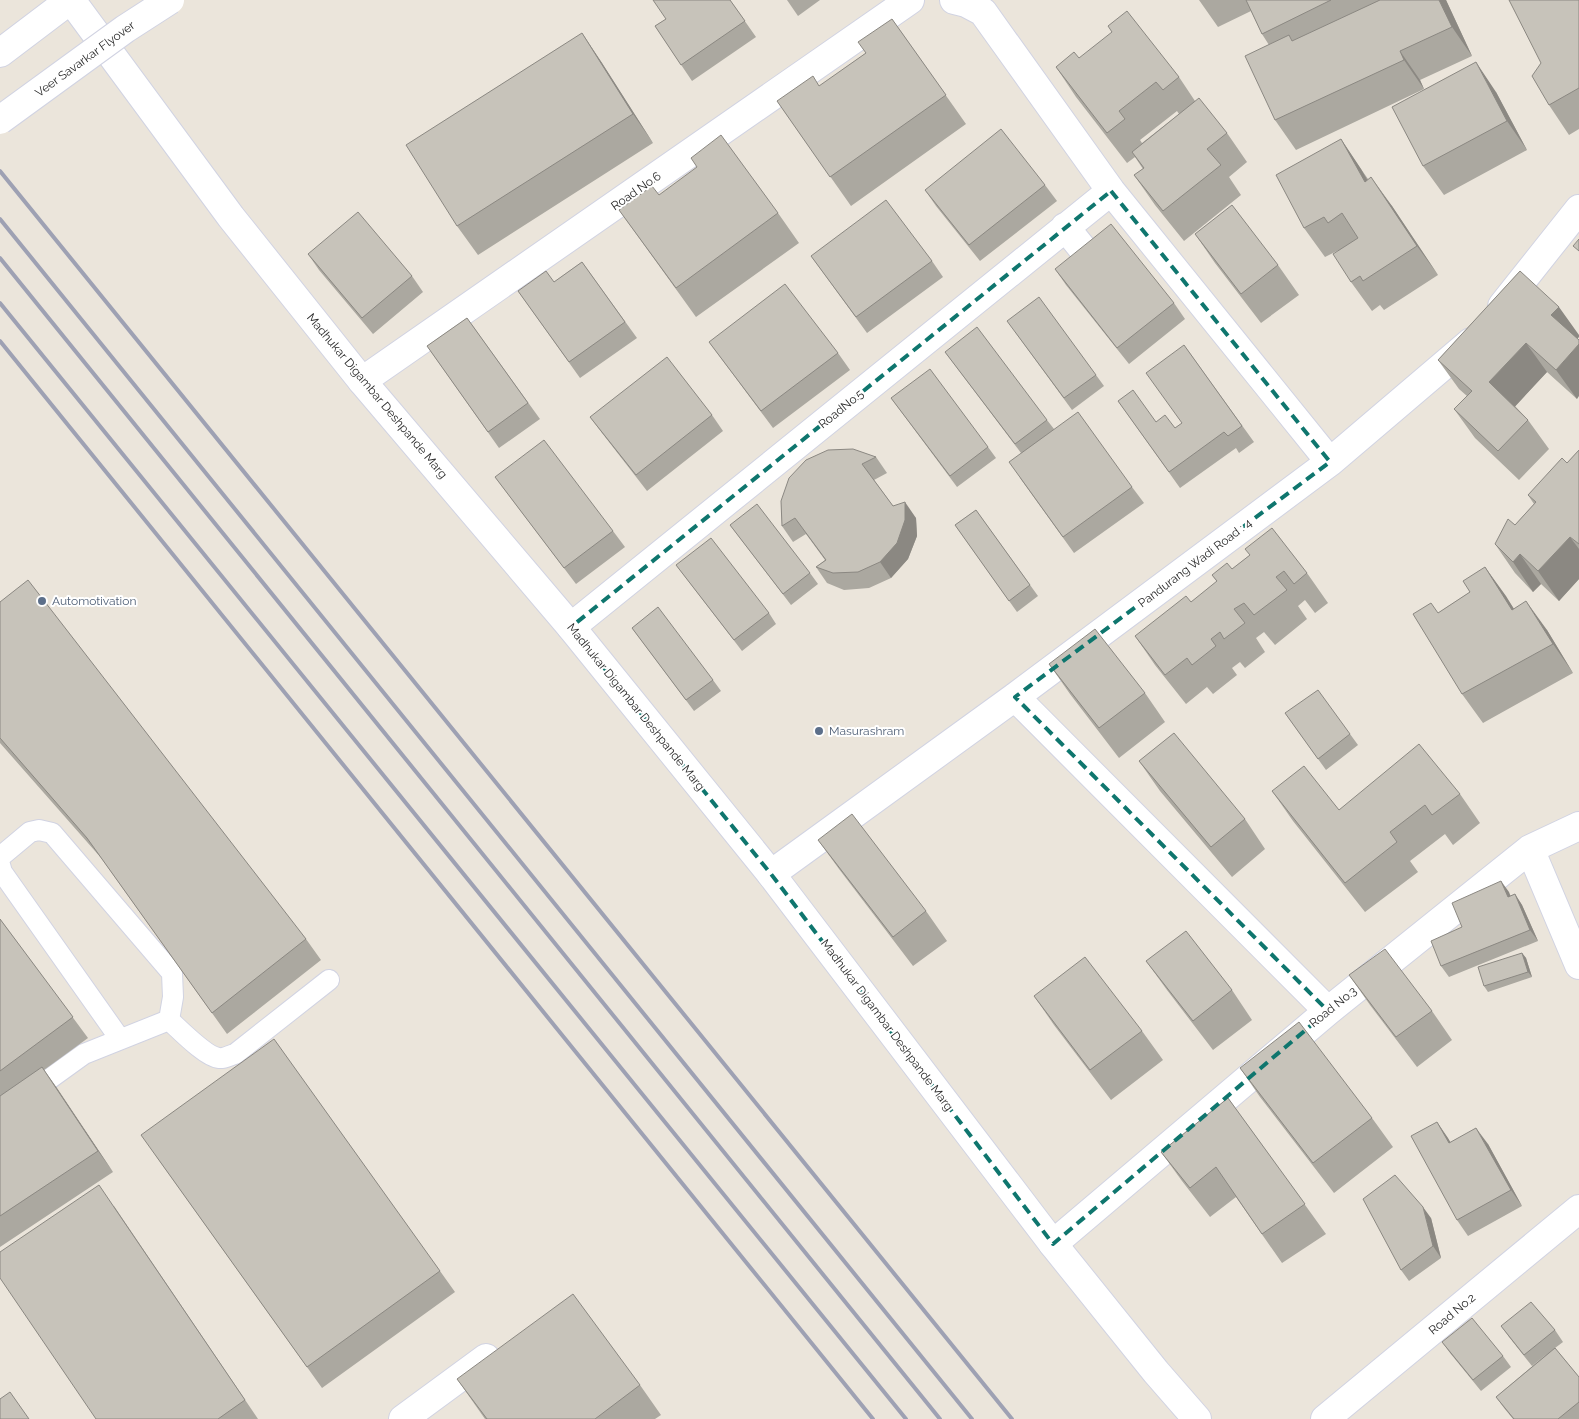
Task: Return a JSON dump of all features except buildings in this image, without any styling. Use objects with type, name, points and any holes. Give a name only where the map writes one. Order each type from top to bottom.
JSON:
[{"type":"street","points":[[0,52],[71,0]]},
{"type":"street","name":"Madhukar Digambar Deshpande Marg","points":[[71,0],[231,217],[362,381],[571,627],[772,874],[1054,1244],[1196,1419]]},
{"type":"street","name":"Veer Savarkar Flyover","points":[[0,120],[125,29],[170,0]]},
{"type":"street","name":"Road No.6","points":[[362,381],[910,0]]},
{"type":"street","points":[[954,0],[991,6],[1111,191],[1330,462]]},
{"type":"street","name":"RoadNo.5","points":[[571,627],[1111,191]]},
{"type":"street","name":"Pandurang Wadi Road : 4","points":[[772,874],[1015,697],[1330,462],[1479,335],[1579,209]]},
{"type":"street","points":[[1065,227],[1080,266],[1114,238],[1125,235],[1190,316]]},
{"type":"street","points":[[1015,697],[1328,1011]]},
{"type":"street","name":"Road No.3","points":[[1054,1244],[1328,1011],[1530,849],[1579,826]]},
{"type":"street","points":[[1530,849],[1579,965]]},
{"type":"street","name":"Road No.2","points":[[1325,1419],[1579,1209]]},
{"type":"street","points":[[403,1419],[507,1342]]},
{"type":"lane","points":[[0,857],[30,832],[39,830],[52,833],[172,973],[173,997],[169,1020]]},
{"type":"lane","points":[[0,865],[2,872],[120,1039]]},
{"type":"lane","points":[[169,1020],[207,1053],[219,1058],[234,1054],[329,980]]},
{"type":"lane","points":[[0,1110],[16,1103],[84,1054],[169,1020]]},
{"type":"highlighted area","points":[[1111,191],[1330,462],[1015,697],[1328,1011],[1053,1244],[771,874],[571,627]]},
{"type":"railway","points":[[0,171],[1012,1419]]},
{"type":"railway","points":[[0,219],[972,1419]]},
{"type":"railway","points":[[0,258],[940,1419]]},
{"type":"railway","points":[[0,303],[906,1419]]},
{"type":"railway","points":[[0,341],[873,1419]]},
{"type":"place","name":"Automotivation","points":[[42,601]]},
{"type":"place","name":"Masurashram","points":[[819,731]]}]
